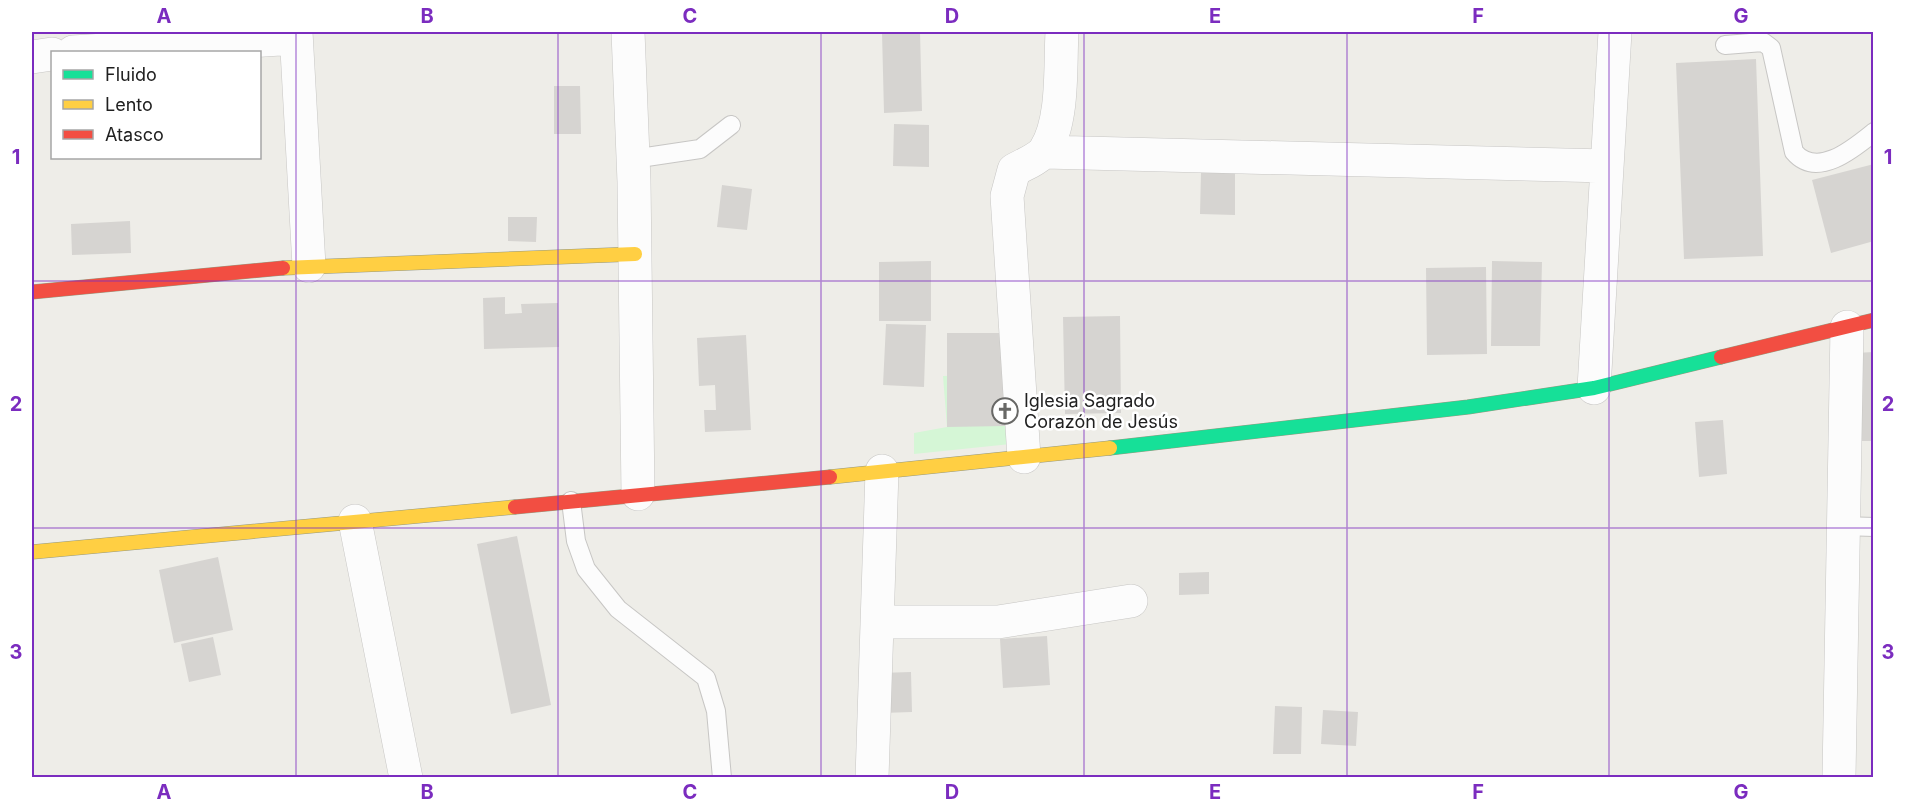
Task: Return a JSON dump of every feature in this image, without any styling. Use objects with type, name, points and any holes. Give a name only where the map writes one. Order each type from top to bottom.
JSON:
[{"type":"street","points":[[628,32],[633,159],[638,494]]},
{"type":"street","points":[[1045,152],[1054,128],[1059,99],[1062,32]]},
{"type":"street","points":[[1594,388],[1615,32]]},
{"type":"street","points":[[86,51],[296,35],[309,266]]},
{"type":"street","points":[[32,57],[51,54]]},
{"type":"street","points":[[1024,457],[1007,196],[1014,170],[1045,152],[1607,166]]},
{"type":"street","points":[[32,292],[309,266],[635,255]]},
{"type":"street","points":[[32,552],[1024,457],[1468,407],[1594,388],[1860,324],[1858,527],[1839,777]]},
{"type":"street","points":[[872,777],[879,622],[882,471]]},
{"type":"street","points":[[355,521],[406,777]]},
{"type":"street","points":[[879,622],[998,622],[1131,601]]},
{"type":"lane","points":[[1725,45],[1763,42],[1770,48],[1794,152],[1800,159],[1812,164],[1835,159],[1853,149],[1874,132]]},
{"type":"lane","points":[[633,159],[700,149],[731,125]]},
{"type":"lane","points":[[571,501],[576,541],[586,570],[618,609],[706,678],[716,711],[722,777]]},
{"type":"green space","points":[[1016,375],[1020,443],[914,454],[914,433],[947,427],[943,376]]},
{"type":"building","points":[[882,32],[920,32],[922,111],[884,113]]},
{"type":"building","points":[[1756,59],[1763,256],[1684,259],[1676,63]]},
{"type":"building","points":[[554,86],[580,86],[581,134],[554,134]]},
{"type":"building","points":[[894,124],[929,125],[929,167],[893,166]]},
{"type":"building","points":[[1874,164],[1874,241],[1831,253],[1812,180]]},
{"type":"building","points":[[1201,172],[1235,173],[1235,215],[1200,214]]},
{"type":"building","points":[[722,185],[752,189],[747,230],[717,227]]},
{"type":"building","points":[[508,217],[537,217],[536,242],[508,241]]},
{"type":"building","points":[[130,221],[131,253],[72,255],[71,224]]},
{"type":"building","points":[[931,261],[931,321],[879,321],[879,262]]},
{"type":"building","points":[[1492,261],[1542,262],[1540,346],[1491,346]]},
{"type":"building","points":[[1486,267],[1487,354],[1427,355],[1426,268]]},
{"type":"building","points":[[505,297],[505,314],[522,313],[521,304],[558,303],[559,347],[484,349],[483,298]]},
{"type":"building","points":[[1120,316],[1121,413],[1065,414],[1063,317]]},
{"type":"building","points":[[886,324],[926,325],[924,387],[883,385]]},
{"type":"building","points":[[947,333],[1005,333],[1005,426],[947,427]]},
{"type":"building","points":[[746,335],[751,430],[705,432],[704,410],[716,410],[715,385],[699,386],[697,338]]},
{"type":"building","points":[[1874,352],[1874,441],[1857,441],[1855,353]]},
{"type":"building","points":[[1723,420],[1727,474],[1699,477],[1695,422]]},
{"type":"building","points":[[517,536],[551,705],[511,714],[477,544]]},
{"type":"building","points":[[218,557],[233,630],[174,643],[159,570]]},
{"type":"building","points":[[1209,572],[1209,594],[1179,595],[1179,573]]},
{"type":"building","points":[[1047,636],[1050,685],[1003,688],[1000,639]]},
{"type":"building","points":[[213,637],[221,675],[189,682],[181,644]]},
{"type":"building","points":[[911,672],[912,712],[882,713],[880,673]]},
{"type":"building","points":[[1275,706],[1302,707],[1301,754],[1273,754]]},
{"type":"building","points":[[1323,710],[1358,712],[1356,746],[1321,744]]},
{"type":"traffic: fast","points":[[1110,448],[1468,407],[1594,388],[1721,357]]},
{"type":"traffic: slow","points":[[283,268],[635,254]]},
{"type":"traffic: slow","points":[[830,477],[1110,448]]},
{"type":"traffic: slow","points":[[32,552],[515,507]]},
{"type":"traffic: jam","points":[[32,292],[283,268]]},
{"type":"traffic: jam","points":[[1721,357],[1874,320]]},
{"type":"traffic: jam","points":[[515,507],[830,477]]},
{"type":"place","name":"Iglesia Sagrado Corazón de Jesús","points":[[1005,411]]}]
